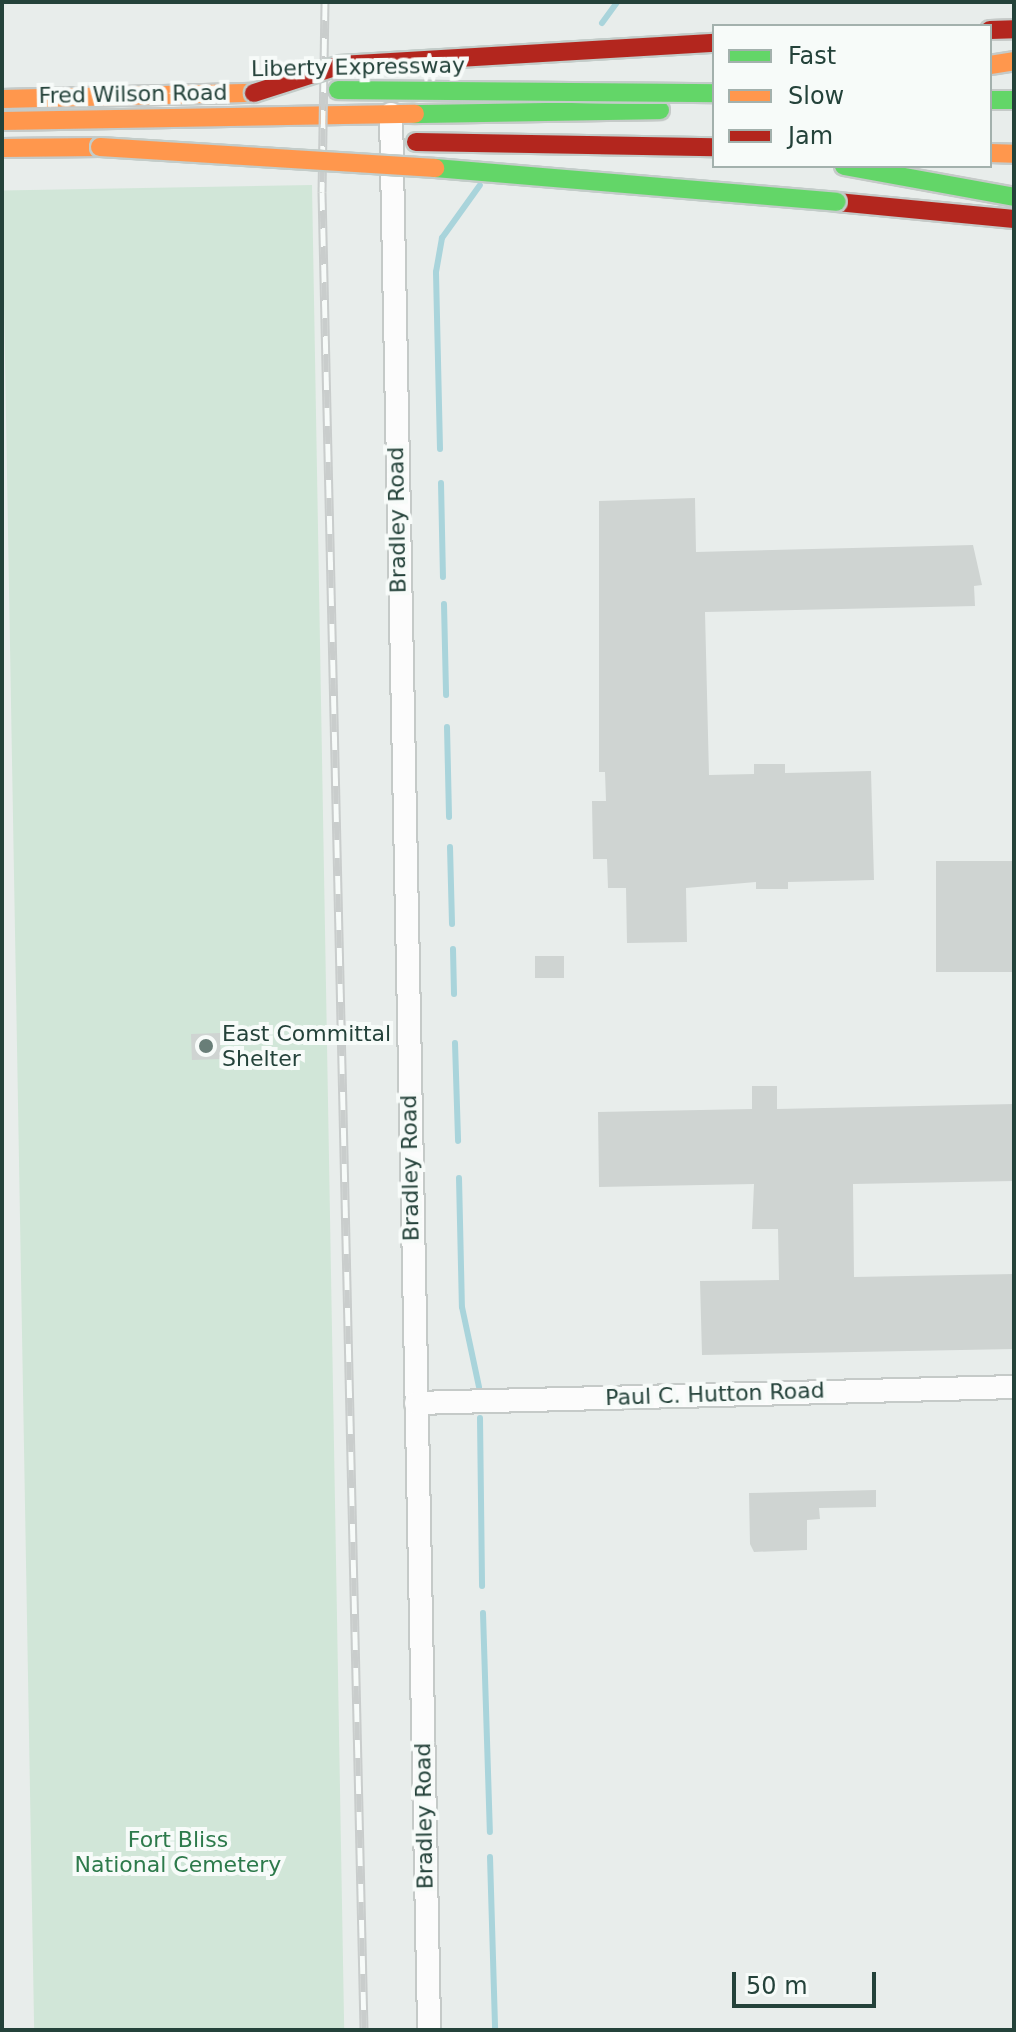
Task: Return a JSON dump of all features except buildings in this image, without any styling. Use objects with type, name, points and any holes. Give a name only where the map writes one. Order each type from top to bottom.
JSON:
[{"type":"main road","points":[[992,30],[1014,29]]},
{"type":"main road","points":[[254,93],[341,65],[712,43]]},
{"type":"main road","points":[[992,65],[1014,61]]},
{"type":"main road","name":"Liberty Expressway","points":[[2,99],[254,93],[712,93]]},
{"type":"main road","points":[[992,100],[1014,100]]},
{"type":"main road","name":"Fred Wilson Road","points":[[2,121],[391,114],[553,115],[712,106]]},
{"type":"main road","name":"Fred Wilson Road","points":[[553,115],[712,133]]},
{"type":"main road","points":[[2,148],[488,141],[712,147]]},
{"type":"main road","points":[[100,147],[585,178],[1014,219]]},
{"type":"main road","points":[[992,153],[1014,154]]},
{"type":"main road","points":[[855,168],[1014,197]]},
{"type":"street","name":"Bradley Road","points":[[391,114],[429,2030]]},
{"type":"street","name":"Paul C. Hutton Road","points":[[416,1403],[1014,1387]]},
{"type":"green space","name":"Fort Bliss National Cemetery","points":[[312,185],[344,2030],[34,2030],[2,190]]},
{"type":"waterway","points":[[602,23],[617,2]]},
{"type":"waterway","points":[[440,449],[436,272],[442,238],[480,185]]},
{"type":"waterway","points":[[441,483],[443,577]]},
{"type":"waterway","points":[[444,604],[446,695]]},
{"type":"waterway","points":[[447,727],[449,817]]},
{"type":"waterway","points":[[450,847],[452,924]]},
{"type":"waterway","points":[[453,949],[454,994]]},
{"type":"waterway","points":[[455,1043],[458,1141]]},
{"type":"waterway","points":[[459,1178],[462,1307],[479,1387]]},
{"type":"waterway","points":[[480,1418],[482,1586]]},
{"type":"waterway","points":[[483,1613],[490,1832]]},
{"type":"waterway","points":[[490,1857],[495,2030]]},
{"type":"railway","points":[[325,2],[322,192],[364,2030]]},
{"type":"traffic: fast","points":[[338,90],[712,93]]},
{"type":"traffic: fast","points":[[992,100],[1014,100]]},
{"type":"traffic: fast","points":[[415,114],[660,110]]},
{"type":"traffic: fast","points":[[435,168],[837,202]]},
{"type":"traffic: fast","points":[[855,168],[1014,197]]},
{"type":"traffic: slow","points":[[992,65],[1014,61]]},
{"type":"traffic: slow","points":[[2,99],[254,93]]},
{"type":"traffic: slow","points":[[2,121],[415,114]]},
{"type":"traffic: slow","points":[[2,148],[100,147]]},
{"type":"traffic: slow","points":[[100,147],[435,168]]},
{"type":"traffic: slow","points":[[992,153],[1014,154]]},
{"type":"traffic: jam","points":[[992,30],[1014,29]]},
{"type":"traffic: jam","points":[[254,93],[341,65],[712,43]]},
{"type":"traffic: jam","points":[[416,142],[712,147]]},
{"type":"traffic: jam","points":[[837,202],[1014,219]]},
{"type":"place","name":"East Committal Shelter","points":[[206,1046]]}]
